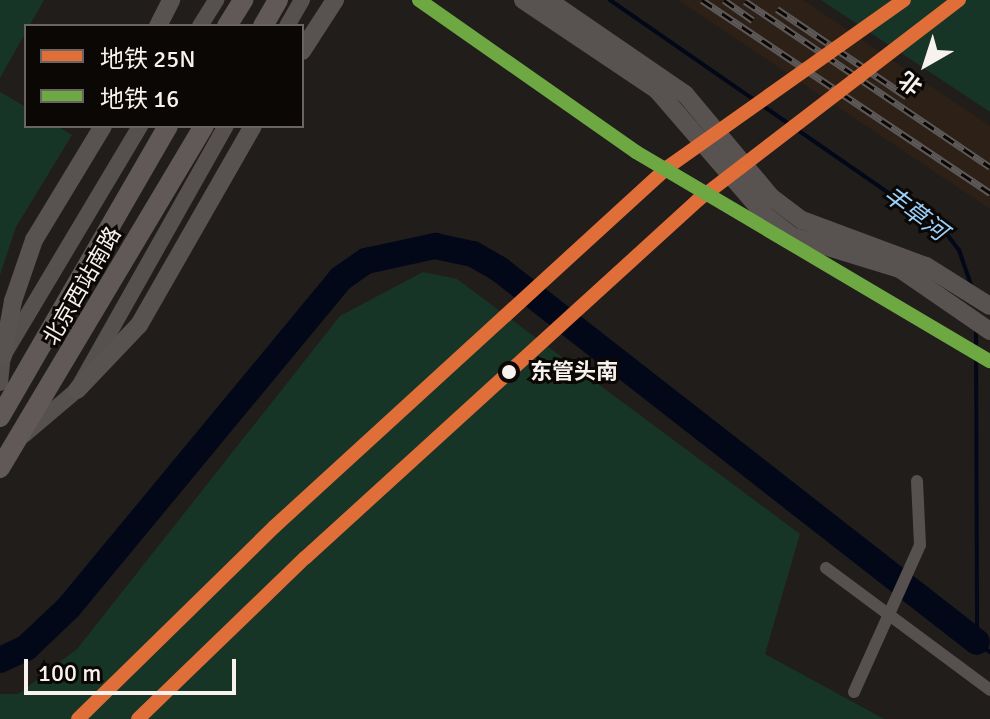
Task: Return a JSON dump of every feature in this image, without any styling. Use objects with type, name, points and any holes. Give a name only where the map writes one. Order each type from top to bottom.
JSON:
[{"type":"main road","points":[[159,24],[171,0]]},
{"type":"main road","points":[[228,24],[243,0]]},
{"type":"main road","points":[[264,24],[278,0]]},
{"type":"main road","points":[[304,48],[335,0]]},
{"type":"main road","points":[[523,0],[657,90],[765,215],[792,236],[900,269],[989,330]]},
{"type":"main road","points":[[548,0],[685,94],[771,197],[802,220],[833,235],[896,253],[988,305]]},
{"type":"main road","points":[[3,356],[13,301],[34,240],[102,128]]},
{"type":"main road","name":"北京西站南路","points":[[0,417],[167,128]]},
{"type":"main road","name":"北京西站南路","points":[[0,468],[203,128]]},
{"type":"main road","points":[[77,390],[139,325],[252,128]]},
{"type":"street","points":[[201,24],[216,0]]},
{"type":"street","points":[[288,24],[302,0]]},
{"type":"street","points":[[0,383],[3,356],[139,128]]},
{"type":"street","points":[[17,442],[77,390],[225,128]]},
{"type":"street","points":[[854,692],[892,617],[920,545],[917,481]]},
{"type":"street","points":[[826,568],[990,690]]},
{"type":"shaded area","points":[[678,0],[803,0],[990,126],[990,209]]},
{"type":"green space","points":[[0,0],[44,0],[30,24],[24,24],[24,35],[0,78]]},
{"type":"green space","points":[[821,0],[990,0],[990,112]]},
{"type":"green space","points":[[0,92],[24,106],[24,128],[60,128],[72,135],[16,227],[0,275]]},
{"type":"green space","points":[[423,272],[457,279],[800,534],[765,654],[884,719],[0,719],[0,694],[18,694],[77,649],[340,316]]},
{"type":"waterway","name":"丰草河","points":[[610,0],[946,233],[959,250],[971,285]]},
{"type":"waterway","points":[[0,660],[26,648],[69,607],[340,279],[366,261],[435,246],[473,254],[499,269],[977,642]]},
{"type":"waterway","name":"丰草河","points":[[976,329],[977,642],[990,652]]},
{"type":"railway","points":[[702,0],[990,193]]},
{"type":"railway","points":[[724,0],[753,20]]},
{"type":"railway","points":[[745,1],[990,167]]},
{"type":"railway","points":[[777,9],[906,96]]},
{"type":"metro line","name":"16","points":[[419,0],[636,152],[990,361]]},
{"type":"metro line","name":"25N","points":[[78,719],[274,527],[668,167],[904,0]]},
{"type":"metro line","name":"25N","points":[[138,719],[305,558],[698,200],[959,0]]},
{"type":"place","name":"东管头南","points":[[509,372]]}]
